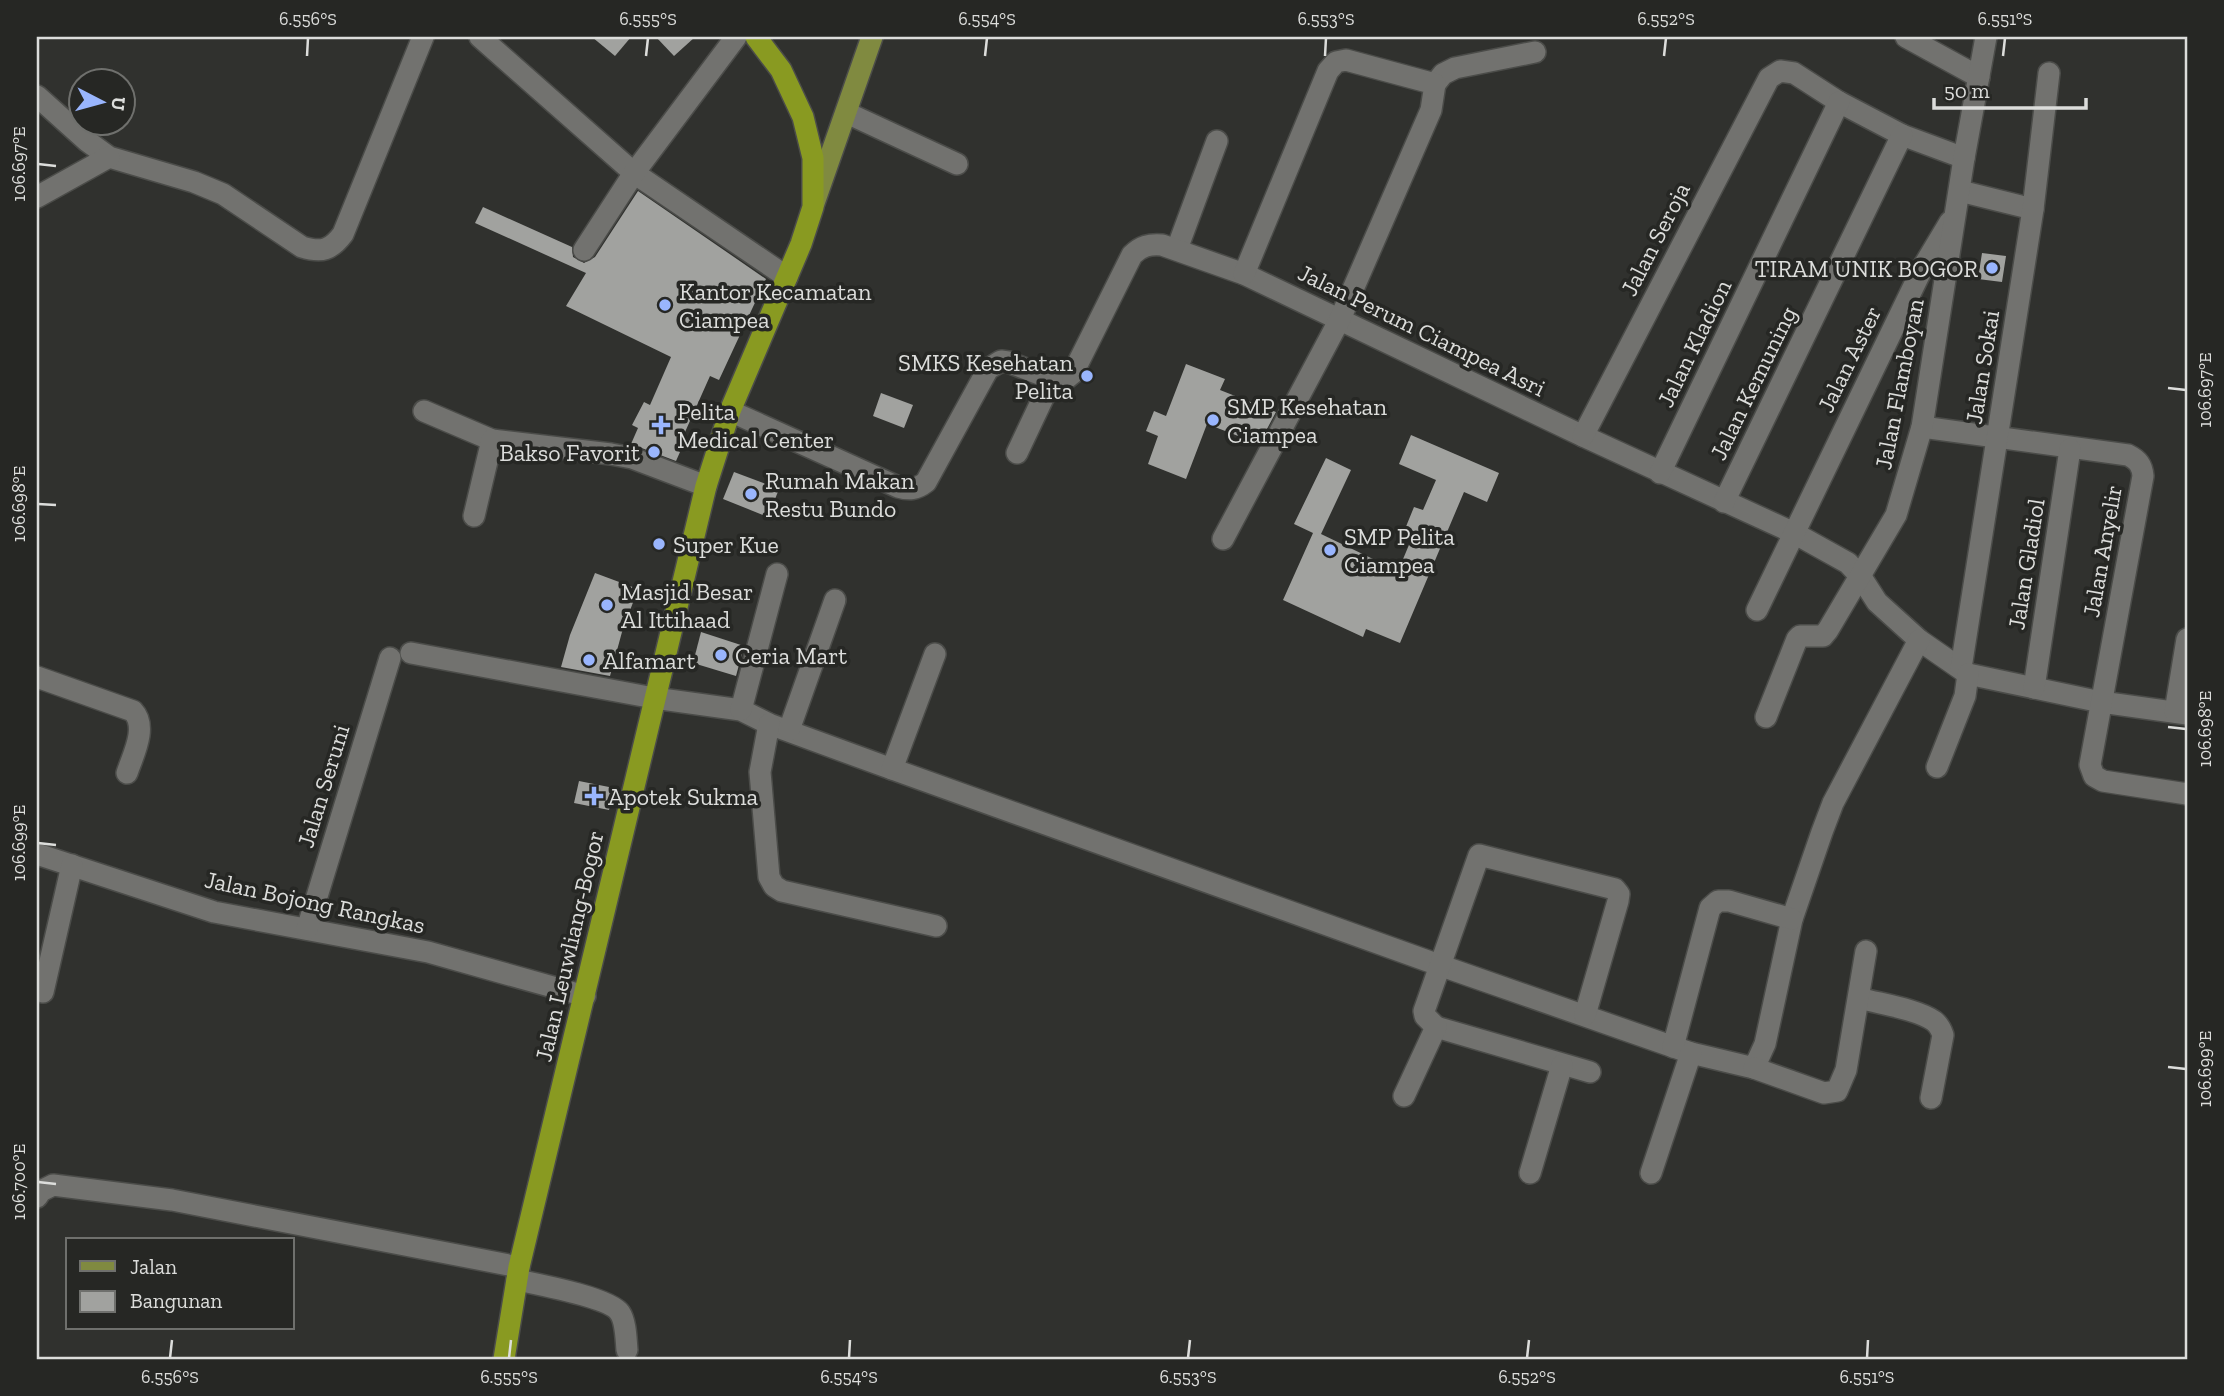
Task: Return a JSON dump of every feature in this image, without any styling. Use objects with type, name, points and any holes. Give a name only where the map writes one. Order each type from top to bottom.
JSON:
[{"type":"highway","name":"Jalan Leuwliang-Bogor","points":[[504,1359],[518,1274],[706,486],[730,411],[801,244],[813,207],[813,158],[803,117],[781,70],[756,37]]},
{"type":"main road","points":[[813,207],[872,37]]},
{"type":"street","points":[[37,96],[109,157],[194,182],[223,194],[302,247],[325,251],[334,246],[343,234],[423,37]]},
{"type":"street","points":[[480,37],[634,173],[787,277]]},
{"type":"street","points":[[584,250],[634,173],[736,37]]},
{"type":"street","points":[[1906,37],[1979,77]]},
{"type":"street","name":"Jalan Flamboyan","points":[[1766,717],[1798,637],[1825,634],[1896,514],[1922,427],[1964,158],[1986,37]]},
{"type":"street","points":[[1223,539],[1340,319],[1431,110],[1435,84],[1443,74],[1455,68],[1535,52]]},
{"type":"street","points":[[1244,274],[1328,71],[1336,62],[1346,60],[1435,84]]},
{"type":"street","name":"Jalan Seroja","points":[[1583,436],[1769,78],[1780,71],[1794,73],[1839,102]]},
{"type":"street","name":"Jalan Sokai","points":[[1937,767],[1965,695],[1964,671],[2033,209],[2049,73]]},
{"type":"street","points":[[1839,102],[1902,135],[1964,158]]},
{"type":"street","name":"Jalan Kladion","points":[[1664,464],[1839,102]]},
{"type":"street","points":[[847,113],[957,164]]},
{"type":"street","name":"Jalan Kemuning","points":[[1724,502],[1902,135]]},
{"type":"street","points":[[1177,249],[1217,141]]},
{"type":"street","points":[[37,197],[109,157]]},
{"type":"street","points":[[1958,201],[2033,209]]},
{"type":"street","name":"Jalan Aster","points":[[1757,610],[1923,267],[1958,201]]},
{"type":"street","name":"Jalan Perum Ciampea Asri","points":[[1052,379],[1068,378],[1073,373],[1132,255],[1150,244],[1177,249],[1244,274],[1583,436],[1664,464],[1724,502],[1794,533],[1848,564],[1861,577],[1877,602],[1919,640],[1964,671],[2101,702],[2181,713]]},
{"type":"street","points":[[730,411],[910,490],[919,488],[926,482],[988,369],[1001,361],[1009,362],[1052,379],[1017,453]]},
{"type":"street","points":[[424,411],[492,440],[632,458],[706,486]]},
{"type":"street","name":"Jalan Anyelir","points":[[1922,427],[2137,459],[2143,476],[2101,702]]},
{"type":"street","points":[[474,516],[492,440]]},
{"type":"street","name":"Jalan Gladiol","points":[[2034,688],[2070,449]]},
{"type":"street","points":[[741,710],[777,574]]},
{"type":"street","points":[[835,600],[760,772],[769,877],[774,886],[782,891],[936,926]]},
{"type":"street","points":[[2181,713],[2187,639]]},
{"type":"street","points":[[1754,1068],[1765,1044],[1791,919],[1833,803],[1919,640]]},
{"type":"street","points":[[411,653],[654,698],[741,710],[892,769],[1440,965],[1682,1050],[1754,1068],[1824,1093],[1836,1091],[1846,1070],[1866,951]]},
{"type":"street","points":[[892,769],[935,654]]},
{"type":"street","name":"Jalan Seruni","points":[[307,929],[390,658]]},
{"type":"street","points":[[37,677],[133,711],[139,718],[140,728],[127,773]]},
{"type":"street","points":[[2101,702],[2090,765],[2094,776],[2102,781],[2187,794]]},
{"type":"street","name":"Jalan Bojong Rangkas","points":[[37,854],[214,912],[428,952],[585,996]]},
{"type":"street","points":[[1585,1015],[1619,894],[1615,889],[1479,855],[1424,1011],[1425,1016],[1436,1027],[1590,1072]]},
{"type":"street","points":[[43,992],[72,865]]},
{"type":"street","points":[[1651,1173],[1682,1050],[1710,908],[1718,901],[1729,901],[1791,919]]},
{"type":"street","points":[[1860,998],[1934,1020],[1940,1027],[1943,1035],[1931,1098]]},
{"type":"street","points":[[1404,1096],[1436,1027]]},
{"type":"street","points":[[1530,1173],[1562,1065]]},
{"type":"street","points":[[37,1197],[41,1191],[52,1185],[172,1200],[518,1274],[613,1306],[620,1313],[627,1350]]},
{"type":"building","points":[[592,37],[631,37],[615,56]]},
{"type":"building","points":[[656,37],[695,37],[674,56]]},
{"type":"building","points":[[638,191],[766,279],[719,380],[710,376],[677,450],[680,452],[676,461],[631,444],[638,428],[632,425],[644,402],[650,405],[671,357],[566,306],[586,273],[475,223],[483,207],[572,247],[573,257],[584,263],[595,257]]},
{"type":"building","name":"TIRAM UNIK BOGOR","points":[[1982,253],[2006,256],[2002,282],[1978,279]]},
{"type":"building","name":"SMP Kesehatan Ciampea","points":[[1186,364],[1225,379],[1220,390],[1276,412],[1259,444],[1207,424],[1186,479],[1148,464],[1158,436],[1146,431],[1154,411],[1166,416]]},
{"type":"building","points":[[881,393],[913,405],[904,428],[873,416]]},
{"type":"building","points":[[1411,435],[1499,473],[1487,502],[1464,492],[1400,643],[1366,629],[1363,637],[1283,600],[1313,533],[1294,524],[1326,458],[1351,470],[1321,534],[1398,571],[1414,533],[1405,529],[1414,507],[1423,510],[1436,480],[1399,464]]},
{"type":"building","name":"Rumah Makan Restu Bundo","points":[[734,472],[779,489],[768,517],[723,499]]},
{"type":"building","points":[[595,573],[638,589],[610,676],[561,667],[570,635]]},
{"type":"building","name":"Ceria Mart","points":[[701,632],[744,646],[736,676],[693,663]]},
{"type":"building","name":"Apotek Sukma","points":[[579,781],[614,788],[609,810],[574,803]]},
{"type":"place","name":"TIRAM UNIK BOGOR","points":[[1992,268]]},
{"type":"place","name":"Kantor Kecamatan Ciampea","points":[[665,305]]},
{"type":"place","name":"SMKS Kesehatan Pelita","points":[[1087,376]]},
{"type":"place","name":"SMP Kesehatan Ciampea","points":[[1213,420]]},
{"type":"place","name":"Pelita Medical Center","points":[[661,425]]},
{"type":"place","name":"Bakso Favorit","points":[[654,452]]},
{"type":"place","name":"Rumah Makan Restu Bundo","points":[[751,494]]},
{"type":"place","name":"Super Kue","points":[[659,544]]},
{"type":"place","name":"SMP Pelita Ciampea","points":[[1330,550]]},
{"type":"place","name":"Masjid Besar Al Ittihaad","points":[[607,605]]},
{"type":"place","name":"Ceria Mart","points":[[721,655]]},
{"type":"place","name":"Alfamart","points":[[589,660]]},
{"type":"place","name":"Apotek Sukma","points":[[594,796]]}]
